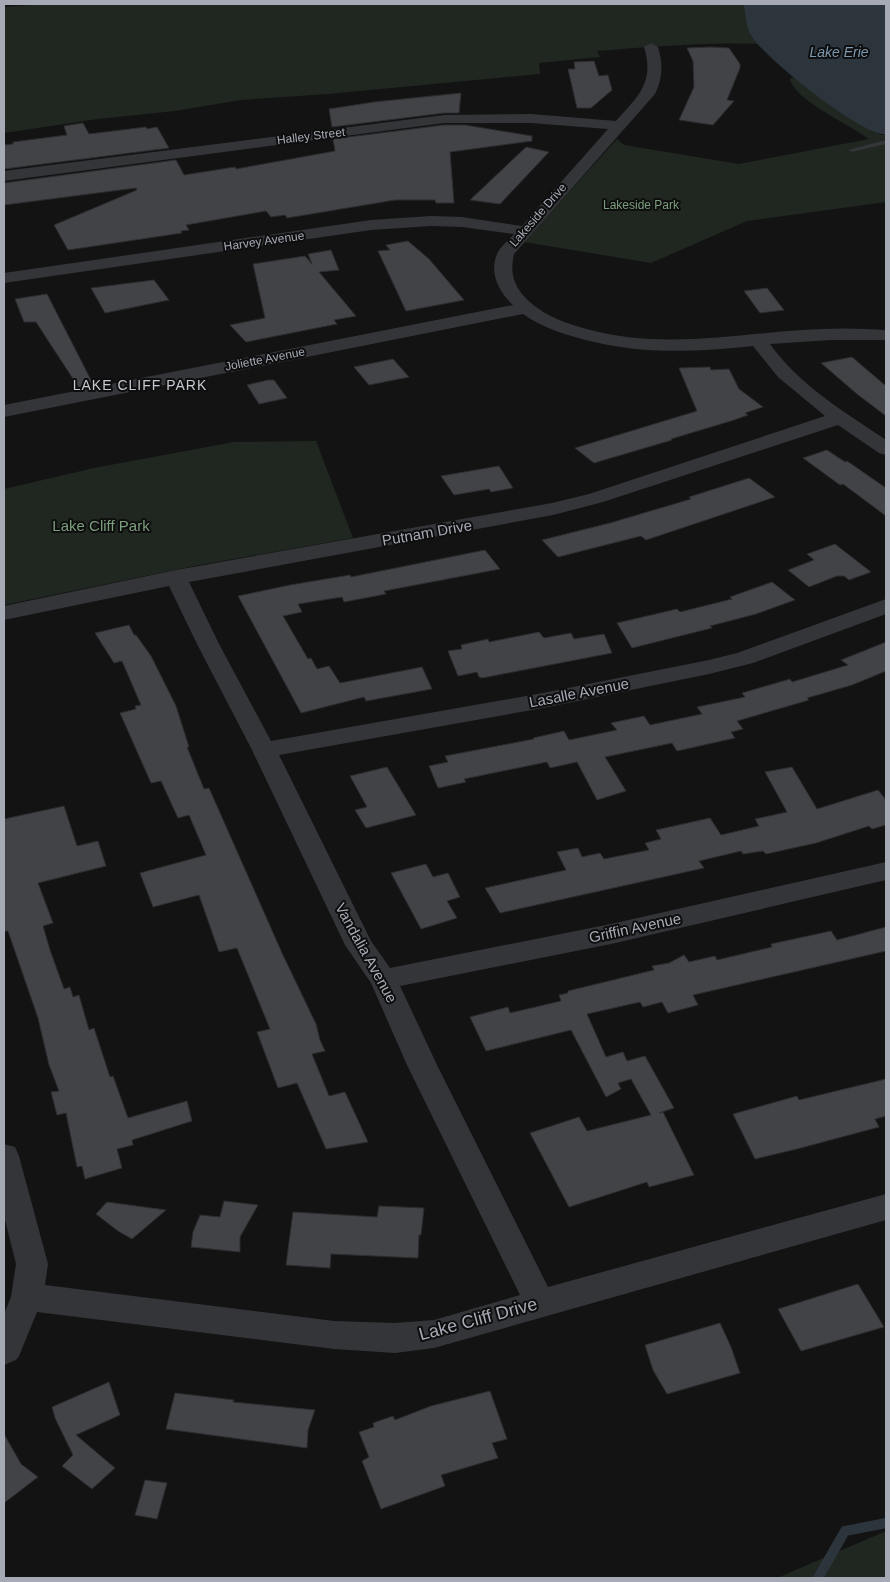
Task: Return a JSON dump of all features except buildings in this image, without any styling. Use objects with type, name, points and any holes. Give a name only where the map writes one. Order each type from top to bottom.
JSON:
[{"type":"street","name":"Lakeside Drive","points":[[651,47],[656,64],[652,86],[648,94],[506,253],[501,268],[506,286],[534,315],[556,325],[599,339],[638,346],[680,348],[817,335],[886,335]]},
{"type":"street","name":"Halley Street","points":[[4,176],[444,119],[499,116],[543,118],[618,126]]},
{"type":"street","name":"Harvey Avenue","points":[[4,278],[371,225],[431,221],[462,222],[525,231]]},
{"type":"street","name":"Joliette Avenue","points":[[4,411],[527,308]]},
{"type":"street","points":[[758,340],[769,357],[812,399],[886,449]]},
{"type":"street","name":"Putnam Drive","points":[[4,613],[176,577],[553,509],[596,498],[840,417]]},
{"type":"street","name":"Vandalia Avenue","points":[[176,577],[264,750],[359,945],[383,979],[422,1065],[540,1302]]},
{"type":"street","name":"Lasalle Avenue","points":[[264,750],[379,728],[481,712],[709,667],[745,658],[886,606]]},
{"type":"street","name":"Griffin Avenue","points":[[383,979],[611,934],[886,871]]},
{"type":"street","points":[[4,1156],[32,1264],[27,1297],[4,1350]]},
{"type":"street","name":"Lake Cliff Drive","points":[[27,1297],[334,1335],[395,1338],[434,1334],[540,1302],[886,1207]]},
{"type":"lane","points":[[852,150],[886,142]]},
{"type":"green space","points":[[42,4],[743,4],[751,36],[759,44],[698,44],[597,51],[600,57],[539,63],[540,74],[328,94],[241,100],[175,111],[98,119],[4,133],[4,7]]},
{"type":"green space","name":"Lakeside Park","points":[[793,77],[845,116],[881,135],[886,134],[886,202],[747,221],[651,263],[524,242],[617,139],[624,145],[739,164],[869,139],[812,104],[794,87],[790,79]]},
{"type":"green space","name":"Lake Cliff Park","points":[[316,441],[353,538],[194,566],[4,605],[4,489],[94,468],[234,442]]},
{"type":"green space","points":[[886,1531],[886,1578],[777,1578]]},
{"type":"water","name":"Lake Erie","points":[[743,4],[886,4],[886,134],[874,132],[837,111],[775,62],[750,34]]},
{"type":"waterway","points":[[818,1578],[845,1531],[886,1523]]},
{"type":"district","name":"LAKE CLIFF PARK","points":[[140,385]]}]
